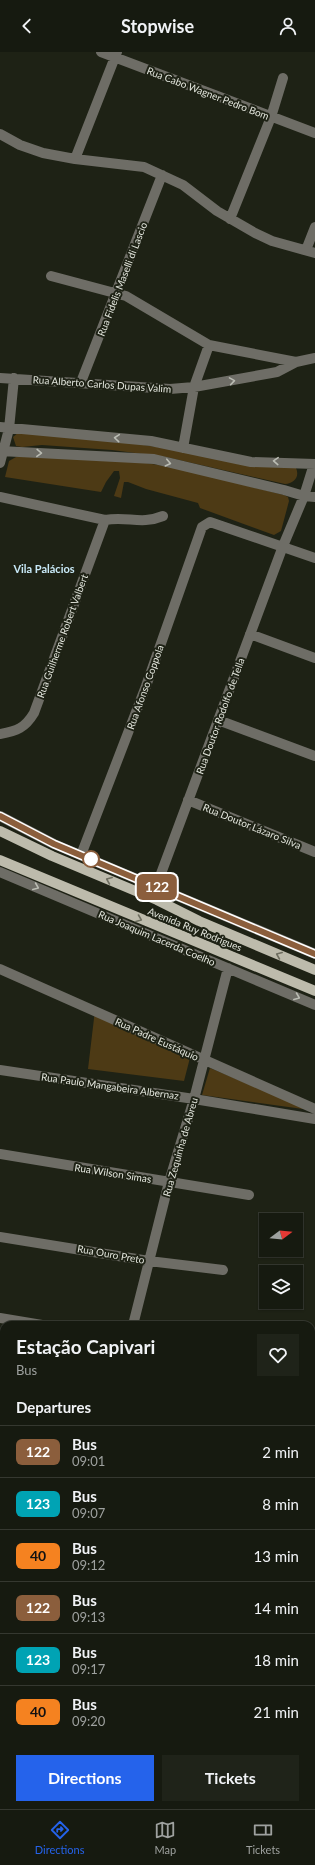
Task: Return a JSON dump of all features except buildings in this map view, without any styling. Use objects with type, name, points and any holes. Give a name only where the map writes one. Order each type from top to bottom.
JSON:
[{"type":"main road","name":"Avenida Ruy Rodrigues","points":[[0,831],[52,856],[157,900],[195,920],[315,970]]},
{"type":"main road","name":"Avenida Ruy Rodrigues","points":[[0,860],[315,991]]},
{"type":"street","name":"Rua Cabo Wagner Pedro Bom","points":[[101,52],[116,55],[315,133]]},
{"type":"street","points":[[75,160],[116,55]]},
{"type":"street","points":[[230,219],[271,117],[283,78]]},
{"type":"street","points":[[0,134],[20,145],[43,153],[75,160],[144,167],[183,185],[217,211],[272,241],[310,252],[315,227]]},
{"type":"street","name":"Rua Fidelis Maselli di Lascio","points":[[82,382],[162,175]]},
{"type":"street","points":[[51,276],[117,292],[140,303],[209,346],[298,362],[315,358]]},
{"type":"street","points":[[183,448],[194,387],[209,346]]},
{"type":"street","name":"Rua Alberto Carlos Dupas Valim","points":[[0,378],[82,382],[170,389],[194,387],[277,372],[298,362]]},
{"type":"street","points":[[0,463],[4,428],[14,378]]},
{"type":"street","points":[[4,428],[150,441],[251,462],[314,464]]},
{"type":"street","points":[[1,452],[154,459],[304,496],[315,497]]},
{"type":"street","name":"Rua Doutor Rodolfo de Tella","points":[[156,886],[283,546],[304,496],[314,464]]},
{"type":"street","points":[[0,497],[105,520],[118,518],[142,522],[163,516]]},
{"type":"street","name":"Rua Guilherme Robert Valbert","points":[[0,734],[14,731],[27,724],[34,713],[105,520]]},
{"type":"street","name":"Rua Afonso Coppola","points":[[82,855],[146,686],[202,527],[210,522],[283,546]]},
{"type":"street","points":[[283,546],[315,558]]},
{"type":"street","points":[[250,634],[315,658]]},
{"type":"street","points":[[218,720],[315,756]]},
{"type":"street","name":"Rua Doutor Lázaro Silva","points":[[188,800],[315,852]]},
{"type":"street","points":[[0,816],[48,841],[315,954]]},
{"type":"street","name":"Rua Joaquim Lacerda Coelho","points":[[0,872],[166,940],[228,968],[315,1004]]},
{"type":"street","name":"Rua Zequinha de Abreu","points":[[134,1321],[169,1182],[205,1060],[228,968]]},
{"type":"street","name":"Rua Padre Eustáquio","points":[[0,970],[315,1109]]},
{"type":"street","name":"Rua Paulo Mangabeira Albernaz","points":[[0,1070],[315,1119]]},
{"type":"street","name":"Rua Wilson Simas","points":[[0,1154],[249,1195]]},
{"type":"street","name":"Rua Ouro Preto","points":[[0,1237],[149,1261],[223,1270]]},
{"type":"street","points":[[0,1318],[18,1321]]},
{"type":"shaded area","points":[[19,432],[124,442],[296,468],[297,477],[293,481],[285,484],[166,457],[112,450],[42,445],[22,447],[16,446],[13,437]]},
{"type":"shaded area","points":[[16,457],[146,463],[176,468],[284,495],[288,497],[289,501],[281,531],[274,535],[200,508],[198,503],[146,489],[128,482],[124,482],[121,498],[114,496],[120,478],[119,471],[114,471],[101,492],[5,477],[9,461]]},
{"type":"shaded area","points":[[95,1010],[192,1050],[184,1081],[88,1069]]},
{"type":"shaded area","points":[[210,1068],[310,1110],[202,1095]]},
{"type":"bus line","name":"122","points":[[0,816],[54,844],[315,954]]},
{"type":"district","name":"Vila Palácios","points":[[44,568]]}]
